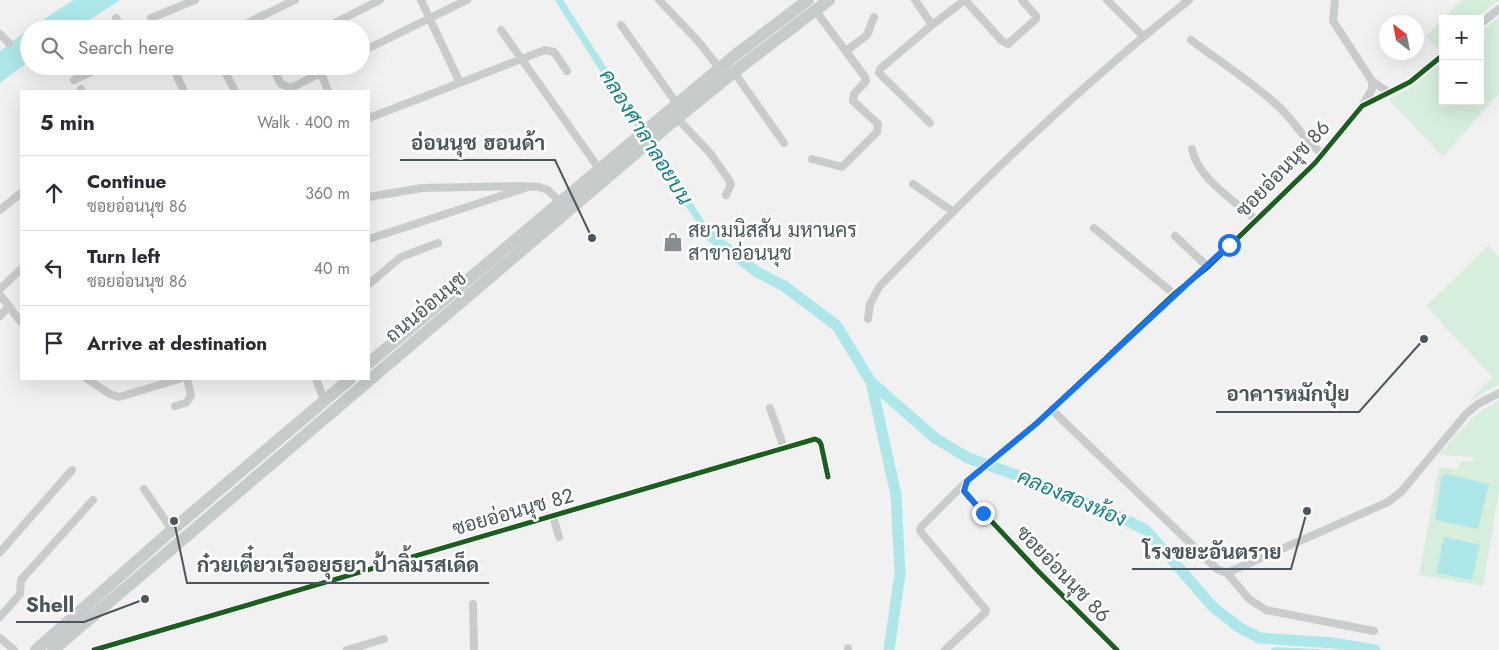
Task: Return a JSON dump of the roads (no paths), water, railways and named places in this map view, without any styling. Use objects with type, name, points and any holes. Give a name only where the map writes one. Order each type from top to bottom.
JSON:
[{"type":"main road","name":"ถนนอ่อนนุช","points":[[370,370],[634,148],[659,126],[677,104],[765,31],[812,5],[829,0]]},
{"type":"main road","name":"ถนนอ่อนนุช","points":[[659,126],[677,118],[812,5]]},
{"type":"main road","name":"ถนนอ่อนนุช","points":[[370,362],[600,170],[634,148]]},
{"type":"main road","name":"ถนนอ่อนนุช","points":[[36,650],[172,530],[297,432],[324,400],[349,380]]},
{"type":"main road","name":"ถนนอ่อนนุช","points":[[53,650],[297,432],[359,380]]},
{"type":"street","points":[[151,18],[195,0]]},
{"type":"street","points":[[252,20],[295,0]]},
{"type":"street","points":[[341,20],[380,0]]},
{"type":"street","points":[[421,0],[460,83]]},
{"type":"street","points":[[370,47],[467,0]]},
{"type":"street","points":[[659,0],[698,41],[720,69]]},
{"type":"street","points":[[915,0],[932,25]]},
{"type":"street","points":[[930,123],[879,73],[880,69],[965,0],[1002,41],[1008,44],[1036,19],[1036,16],[1022,0]]},
{"type":"street","points":[[1108,0],[1143,36]]},
{"type":"street","points":[[868,320],[870,304],[879,287],[952,211],[1143,36],[1189,0]]},
{"type":"street","points":[[1336,0],[1333,21],[1372,81],[1388,92]]},
{"type":"street","points":[[812,5],[865,77],[866,81],[854,94],[853,101],[876,119],[878,124],[877,132],[842,167],[812,159]]},
{"type":"street","points":[[1484,21],[1499,9]]},
{"type":"street","points":[[846,51],[867,35],[874,17]]},
{"type":"street","points":[[621,25],[677,104]]},
{"type":"street","points":[[501,30],[600,170]]},
{"type":"street","points":[[0,34],[9,43]]},
{"type":"street","points":[[1191,40],[1247,79],[1280,107],[1311,146],[1323,154]]},
{"type":"street","points":[[370,118],[550,50],[554,52],[567,71]]},
{"type":"street","name":"ซอยอ่อนนุช 86","points":[[1362,106],[1410,82],[1439,58]]},
{"type":"street","points":[[734,72],[784,143]]},
{"type":"street","points":[[74,80],[80,75]]},
{"type":"street","points":[[176,75],[184,90]]},
{"type":"street","points":[[227,75],[234,90]]},
{"type":"street","points":[[276,75],[281,84],[286,88],[291,88],[317,75]]},
{"type":"street","points":[[322,75],[328,90]]},
{"type":"street","name":"ซอยอ่อนนุช 86","points":[[945,650],[986,610],[920,531],[921,527],[978,471],[1051,409],[1174,294],[1208,267],[1323,154],[1362,106],[1372,89],[1372,81]]},
{"type":"street","points":[[677,118],[705,147],[729,180],[731,184],[726,195]]},
{"type":"street","points":[[1192,149],[1198,166],[1256,220]]},
{"type":"street","points":[[913,184],[952,211]]},
{"type":"street","points":[[370,239],[531,186]]},
{"type":"street","points":[[370,198],[422,188],[531,186],[548,190],[561,202]]},
{"type":"street","points":[[0,210],[20,194]]},
{"type":"street","points":[[1094,228],[1174,294]]},
{"type":"street","points":[[1175,236],[1208,267]]},
{"type":"street","points":[[370,283],[401,257],[438,243]]},
{"type":"street","points":[[0,289],[20,270]]},
{"type":"street","points":[[1,297],[20,321]]},
{"type":"street","points":[[0,316],[9,306]]},
{"type":"street","points":[[89,380],[110,394],[119,397],[176,380]]},
{"type":"street","points":[[176,406],[186,403],[191,396],[187,380]]},
{"type":"street","points":[[316,380],[324,400]]},
{"type":"street","points":[[1227,573],[1388,502],[1404,488],[1466,414],[1478,404],[1499,393]]},
{"type":"street","points":[[770,408],[784,448]]},
{"type":"street","points":[[1051,409],[1217,569],[1227,573],[1248,598],[1266,610],[1374,631]]},
{"type":"street","name":"ซอยอ่อนนุช 82","points":[[94,650],[815,439],[820,441],[828,477]]},
{"type":"street","points":[[0,552],[72,470]]},
{"type":"street","name":"ซอยอ่อนนุช 86","points":[[967,481],[964,491],[966,494],[1038,571],[1117,650]]},
{"type":"street","points":[[144,488],[172,530]]},
{"type":"street","points":[[0,617],[20,594],[21,580],[92,500]]},
{"type":"street","points":[[553,516],[560,538]]},
{"type":"street","points":[[473,604],[474,650]]},
{"type":"street","points":[[0,638],[14,650]]},
{"type":"street","points":[[347,650],[384,639]]},
{"type":"water","points":[[73,0],[120,0],[89,20],[43,20]]},
{"type":"water","points":[[20,36],[20,68],[0,83],[0,51]]},
{"type":"water","points":[[1446,474],[1489,484],[1478,529],[1435,520],[1442,475]]},
{"type":"water","points":[[1444,537],[1480,545],[1472,580],[1436,573]]},
{"type":"water","points":[[1274,647],[1337,650],[1270,650]]},
{"type":"waterway","name":"คลองศาลาลอยบน","points":[[559,0],[708,234]]},
{"type":"waterway","name":"คลองศาลาลอยบน","points":[[708,234],[757,272],[784,286],[837,326],[871,382],[896,495],[900,574],[889,650]]},
{"type":"waterway","name":"คลองสองห้อง","points":[[871,382],[935,438],[968,458],[1039,483],[1146,530],[1213,607],[1240,628],[1260,638],[1333,643],[1375,650]]},
{"type":"place","name":"อ่อนนุช ฮอนด้า","points":[[592,238]]},
{"type":"place","name":"สยามนิสสัน มหานคร สาขาอ่อนนุช","points":[[673,242]]},
{"type":"place","name":"อาคารหมักปุ๋ย","points":[[1424,339]]},
{"type":"place","name":"โรงขยะอันตราย","points":[[1307,511]]},
{"type":"place","name":"ก๋วยเตี๋ยวเรืออยุธยา ป้าลิ้มรสเด็ด","points":[[174,521]]},
{"type":"place","name":"Shell","points":[[145,599]]}]
